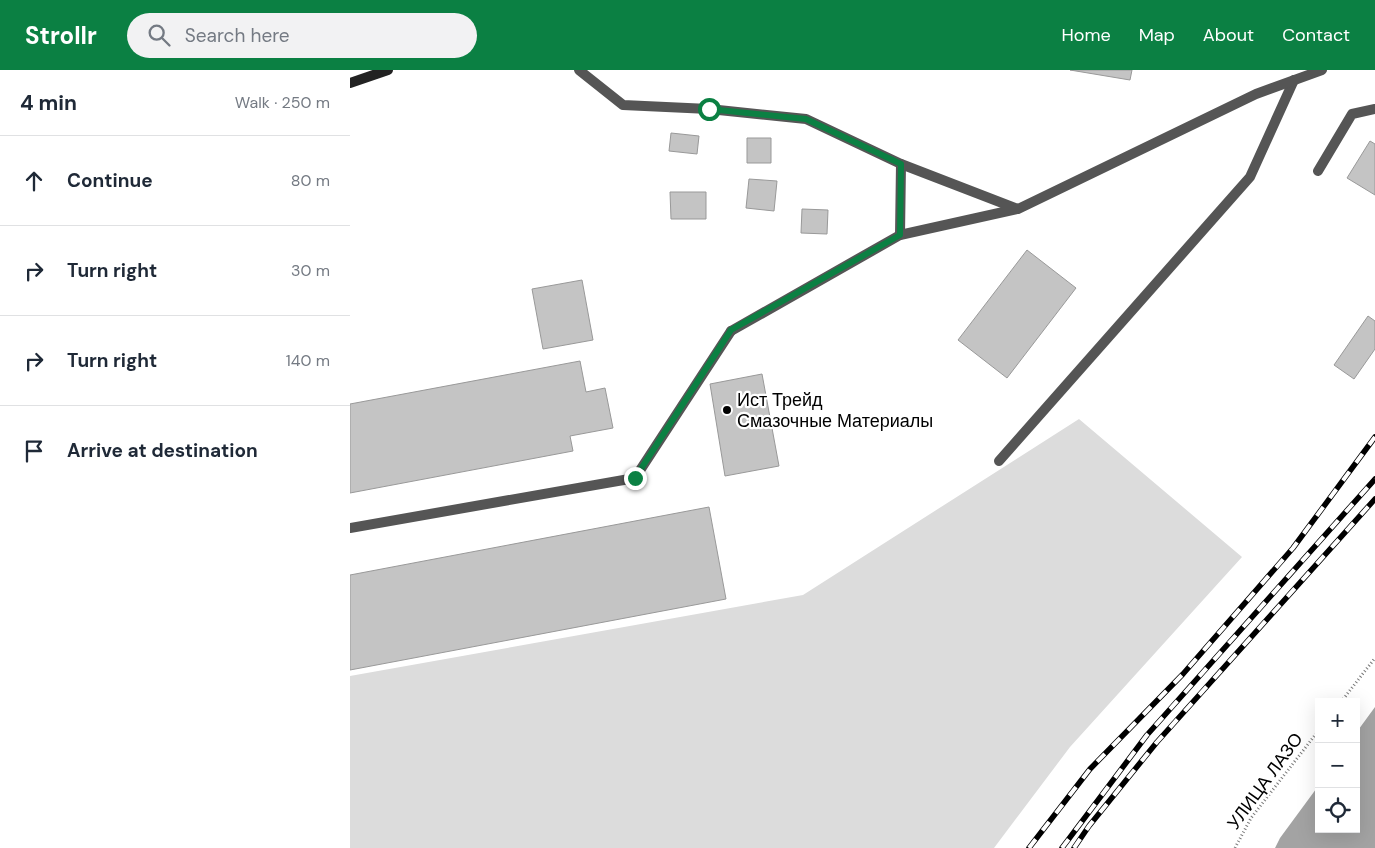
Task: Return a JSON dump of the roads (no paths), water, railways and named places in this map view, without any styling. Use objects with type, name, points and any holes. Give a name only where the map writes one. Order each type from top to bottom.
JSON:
[{"type":"street","points":[[350,83],[388,70]]},
{"type":"street","points":[[579,70],[623,105],[709,109],[806,119],[901,164],[1018,209]]},
{"type":"street","points":[[350,528],[635,478],[731,330],[900,235],[1018,209],[1256,94],[1322,70]]},
{"type":"street","points":[[1000,461],[1250,177],[1294,80]]},
{"type":"street","points":[[1318,171],[1352,114],[1375,109]]},
{"type":"street","points":[[900,235],[901,164]]},
{"type":"railway","points":[[1029,848],[1090,769],[1183,674],[1293,548],[1375,437]]},
{"type":"railway","points":[[1062,848],[1147,735],[1375,479]]},
{"type":"railway","points":[[1074,848],[1089,826],[1157,742],[1375,499]]},
{"type":"place","name":"Ист Трейд Смазочные Материалы","points":[[727,410]]}]
